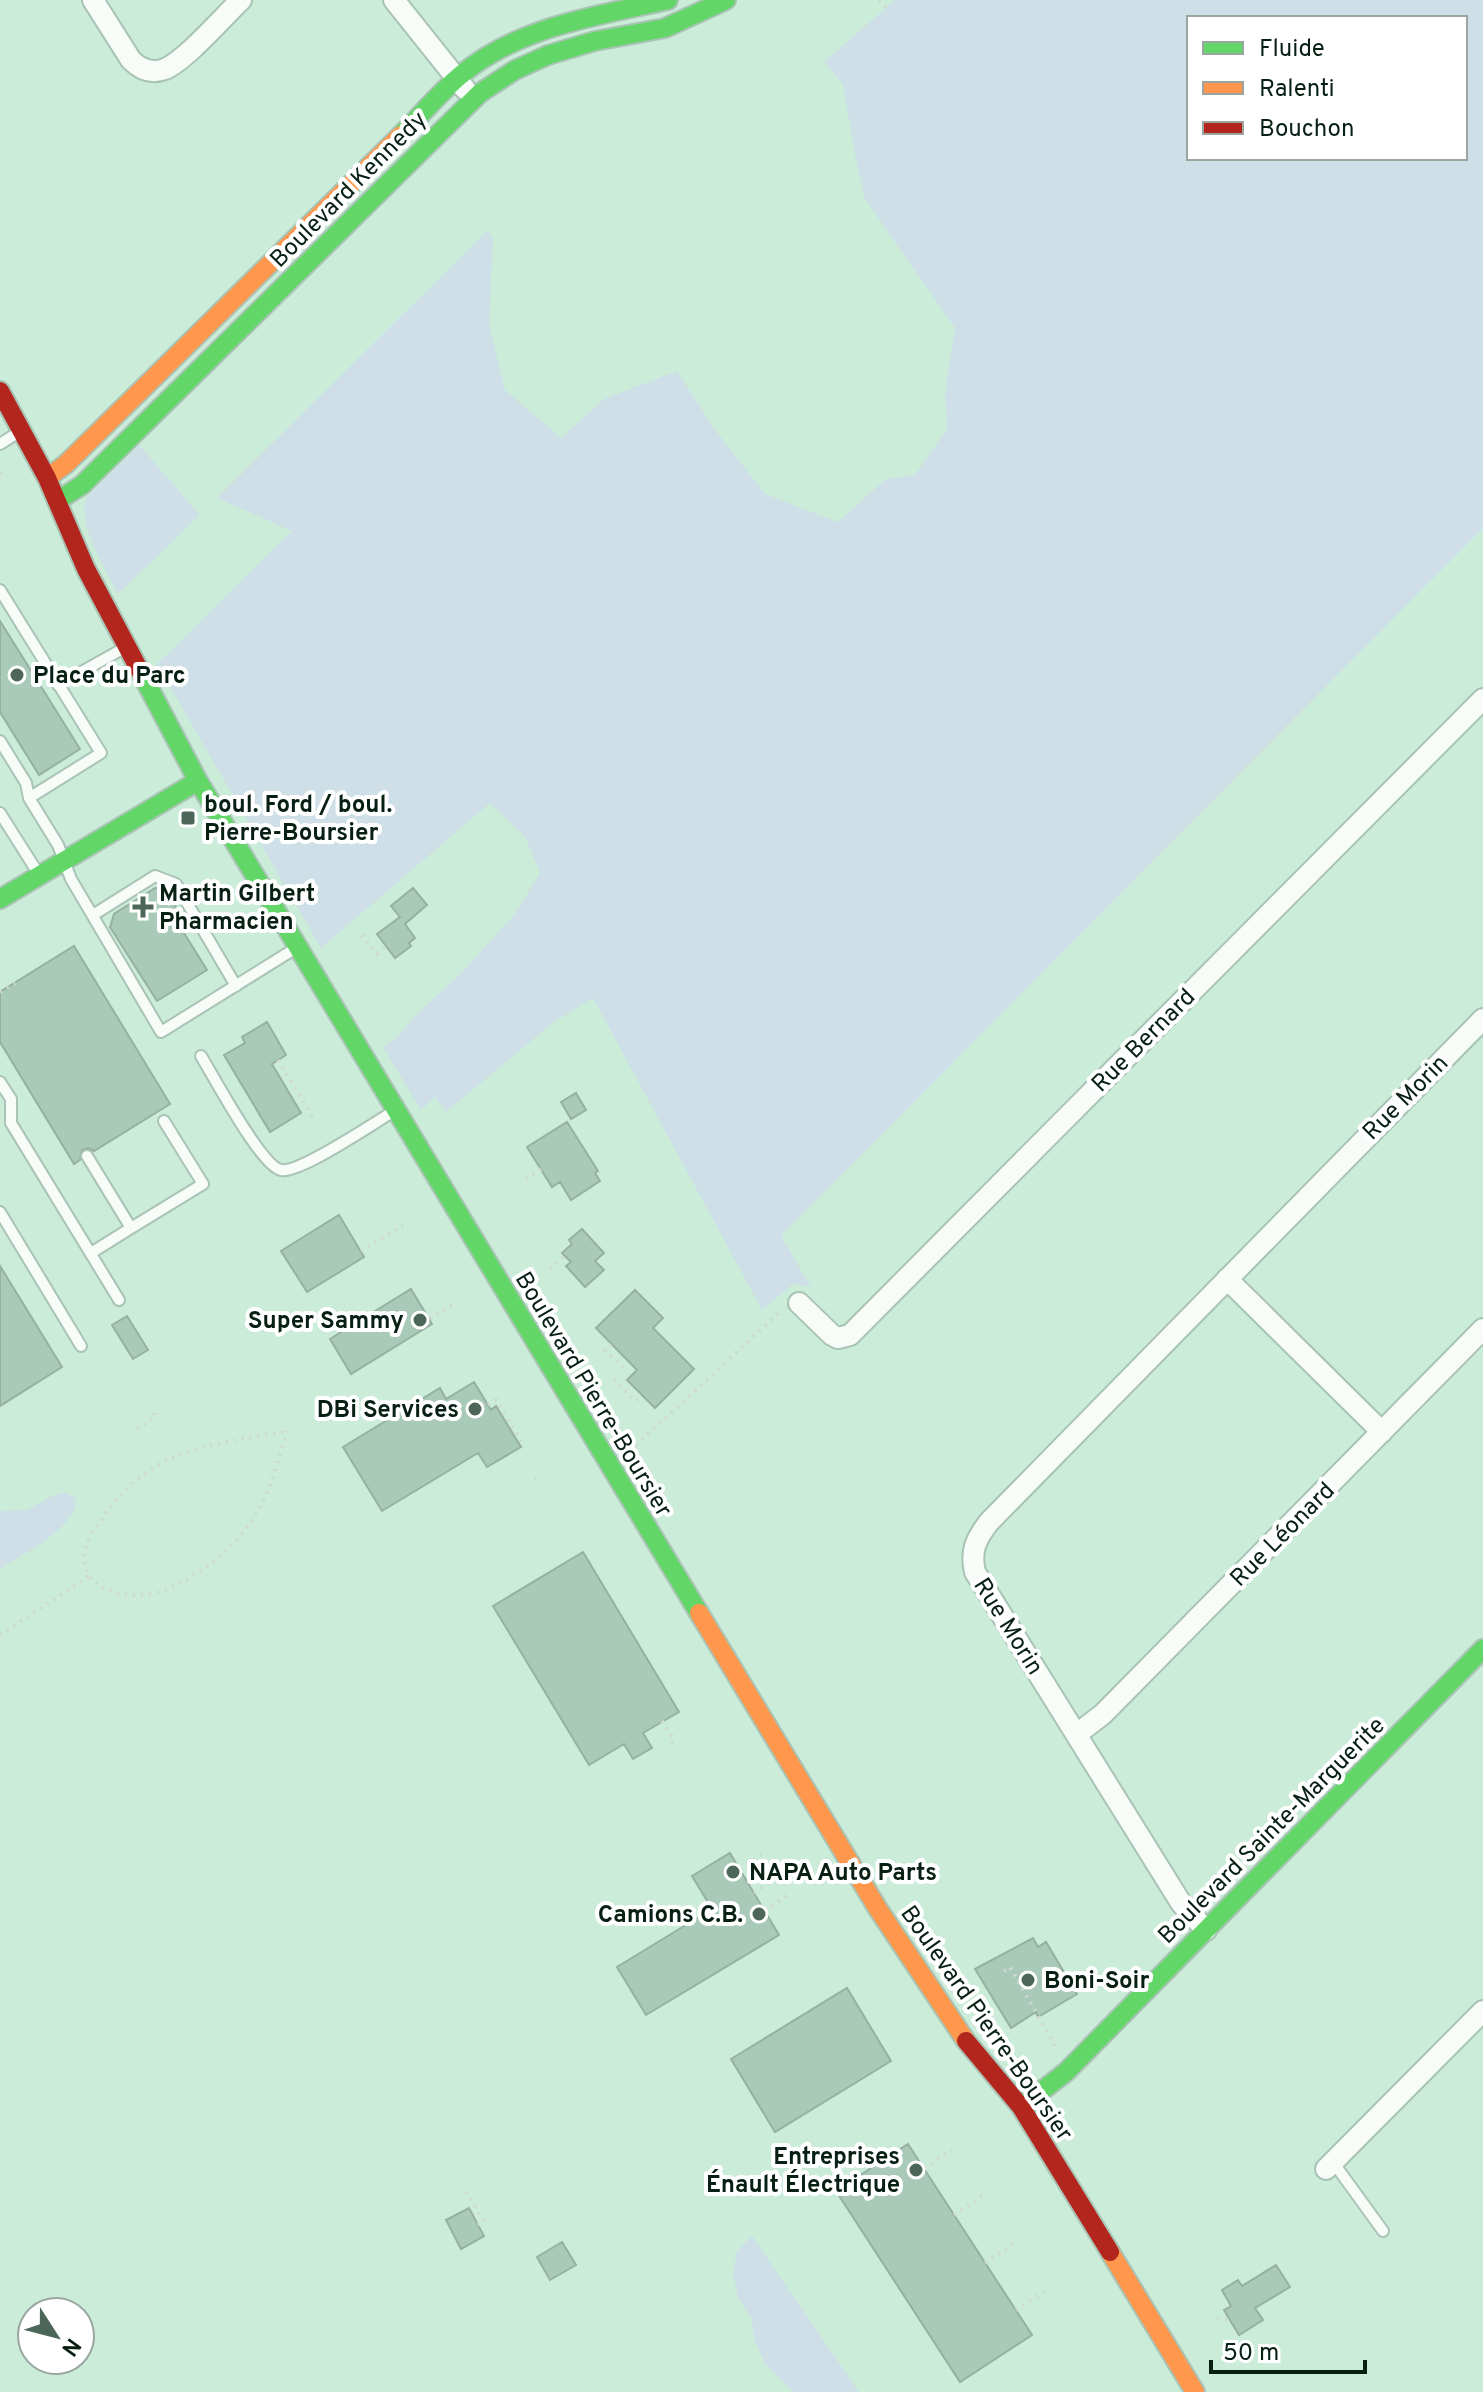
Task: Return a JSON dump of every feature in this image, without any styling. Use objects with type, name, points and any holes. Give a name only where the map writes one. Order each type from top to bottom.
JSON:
[{"type":"street","points":[[93,0],[131,60],[146,71],[155,71],[180,58],[241,0]]},
{"type":"street","points":[[394,0],[474,98]]},
{"type":"street","name":"Boulevard Kennedy","points":[[47,478],[66,464],[456,79],[500,49],[544,29],[668,0]]},
{"type":"street","name":"Boulevard Kennedy","points":[[57,501],[82,485],[474,98],[515,70],[548,55],[595,41],[665,28],[726,0]]},
{"type":"street","points":[[253,279],[272,298]]},
{"type":"street","name":"Boulevard Pierre-Boursier","points":[[0,391],[47,478],[81,559],[198,781],[746,1695],[931,1994],[967,2044],[1021,2107],[1195,2392]]},
{"type":"street","name":"Rue Bernard","points":[[799,1303],[832,1335],[838,1338],[850,1335],[1483,699]]},
{"type":"street","points":[[0,899],[198,781]]},
{"type":"street","name":"Rue Morin","points":[[1206,1930],[1181,1903],[975,1572],[972,1560],[976,1540],[989,1522],[1483,1019]]},
{"type":"street","points":[[1227,1279],[1382,1432]]},
{"type":"street","name":"Rue Léonard","points":[[1077,1734],[1103,1714],[1483,1329]]},
{"type":"street","name":"Boulevard Sainte-Marguerite","points":[[1021,2107],[1066,2072],[1483,1649]]},
{"type":"street","points":[[1330,2165],[1483,2011]]},
{"type":"lane","points":[[0,444],[22,430]]},
{"type":"lane","points":[[0,590],[101,753],[29,798]]},
{"type":"lane","points":[[58,685],[126,647]]},
{"type":"lane","points":[[0,741],[26,783],[29,798],[58,845],[71,879],[161,1032],[298,947]]},
{"type":"lane","points":[[0,813],[39,875]]},
{"type":"lane","points":[[93,915],[155,876],[176,884],[236,986]]},
{"type":"lane","points":[[201,1056],[258,1151],[273,1167],[282,1171],[304,1164],[395,1110]]},
{"type":"lane","points":[[0,1082],[11,1099],[11,1123],[119,1300]]},
{"type":"lane","points":[[91,1253],[203,1184],[164,1121]]},
{"type":"lane","points":[[87,1156],[131,1228]]},
{"type":"lane","points":[[0,1212],[81,1346]]},
{"type":"lane","points":[[1330,2165],[1383,2231]]},
{"type":"path","points":[[879,0],[887,8]]},
{"type":"path","points":[[0,473],[3,477],[0,479]]},
{"type":"path","points":[[362,935],[377,954],[386,946]]},
{"type":"path","points":[[0,992],[15,983]]},
{"type":"path","points":[[278,1060],[314,1119]]},
{"type":"path","points":[[526,1179],[541,1169]]},
{"type":"path","points":[[361,1251],[403,1225]]},
{"type":"path","points":[[550,1269],[565,1256]]},
{"type":"path","points":[[430,1319],[456,1302]]},
{"type":"path","points":[[610,1467],[773,1317],[799,1303]]},
{"type":"path","points":[[611,1344],[605,1350],[624,1369]]},
{"type":"path","points":[[614,1379],[636,1401],[642,1395]]},
{"type":"path","points":[[488,1405],[496,1400],[523,1444]]},
{"type":"path","points":[[137,1429],[155,1418],[154,1411]]},
{"type":"path","points":[[288,1431],[259,1509],[225,1552],[167,1589],[149,1594],[129,1597],[115,1594],[102,1587],[91,1575],[85,1566],[85,1548],[120,1493],[137,1478],[161,1463],[200,1448],[288,1431]]},
{"type":"path","points":[[535,1480],[542,1476]]},
{"type":"path","points":[[0,1635],[91,1575]]},
{"type":"path","points":[[662,1721],[673,1738],[671,1749]]},
{"type":"path","points":[[740,1869],[764,1853]]},
{"type":"path","points":[[754,1893],[779,1877]]},
{"type":"path","points":[[765,1911],[789,1894]]},
{"type":"path","points":[[1004,1971],[1010,1967],[1019,1989],[1060,2053]]},
{"type":"path","points":[[924,2168],[952,2150]]},
{"type":"path","points":[[466,2192],[484,2221],[478,2225]]},
{"type":"path","points":[[954,2215],[982,2196]]},
{"type":"path","points":[[985,2263],[1013,2244]]},
{"type":"path","points":[[1016,2310],[1044,2292]]},
{"type":"path","points":[[1217,2319],[1230,2320]]},
{"type":"shaded area","points":[[895,0],[1483,0],[1483,528],[781,1236],[811,1287],[793,1284],[762,1310],[593,998],[554,1022],[446,1112],[435,1097],[421,1110],[383,1047],[396,1038],[462,972],[514,915],[540,873],[525,837],[490,803],[321,948],[157,664],[292,531],[217,498],[488,230],[493,239],[489,324],[505,390],[561,438],[604,399],[677,371],[715,430],[765,494],[838,522],[886,479],[915,475],[947,429],[945,393],[955,328],[865,199],[843,84],[824,62]]},
{"type":"shaded area","points":[[139,445],[200,515],[118,594],[94,547],[84,509],[86,498]]},
{"type":"shaded area","points":[[64,1492],[76,1498],[68,1519],[35,1548],[0,1569],[0,1511],[27,1510]]},
{"type":"shaded area","points":[[752,2236],[859,2392],[793,2392],[766,2365],[754,2340],[752,2319],[738,2298],[733,2273],[737,2251]]},
{"type":"building","name":"Place du Parc","points":[[0,621],[80,749],[39,775],[0,712]]},
{"type":"building","points":[[155,888],[167,890],[176,904],[174,917],[207,970],[157,1001],[110,927],[114,914]]},
{"type":"building","points":[[413,888],[427,905],[405,924],[415,938],[409,943],[411,946],[395,958],[377,934],[400,917],[391,906]]},
{"type":"building","points":[[74,946],[170,1104],[94,1151],[88,1148],[82,1150],[80,1160],[74,1164],[0,1042],[0,992]]},
{"type":"building","points":[[267,1022],[286,1055],[272,1064],[301,1113],[270,1132],[224,1055],[245,1043],[242,1037]]},
{"type":"building","points":[[576,1093],[586,1110],[571,1119],[561,1102]]},
{"type":"building","points":[[567,1122],[598,1171],[595,1173],[600,1181],[571,1200],[560,1182],[552,1187],[527,1147]]},
{"type":"building","points":[[339,1215],[364,1257],[307,1292],[281,1251]]},
{"type":"building","points":[[582,1229],[604,1253],[595,1261],[604,1270],[585,1287],[566,1266],[571,1262],[562,1253],[572,1244],[569,1240]]},
{"type":"building","points":[[0,1266],[62,1367],[0,1406]]},
{"type":"building","points":[[411,1289],[432,1324],[351,1374],[330,1339]]},
{"type":"building","points":[[635,1290],[663,1318],[653,1328],[694,1369],[655,1408],[627,1380],[637,1370],[596,1328]]},
{"type":"building","points":[[127,1316],[148,1350],[133,1359],[112,1325]]},
{"type":"building","points":[[474,1382],[491,1410],[496,1406],[521,1447],[487,1467],[478,1453],[382,1511],[343,1447],[440,1388],[446,1399]]},
{"type":"building","points":[[583,1552],[679,1712],[643,1733],[652,1748],[633,1759],[624,1744],[589,1765],[493,1606]]},
{"type":"building","points":[[730,1853],[779,1935],[646,2015],[617,1967],[712,1909],[692,1876]]},
{"type":"building","points":[[1033,1938],[1038,1947],[1046,1942],[1077,1994],[1038,2017],[1036,2012],[1011,2028],[975,1969]]},
{"type":"building","points":[[847,1988],[891,2061],[775,2132],[731,2059]]},
{"type":"building","points":[[908,2144],[1032,2335],[960,2382],[836,2191]]},
{"type":"building","points":[[469,2208],[484,2236],[461,2249],[446,2220]]},
{"type":"building","points":[[562,2242],[576,2265],[550,2280],[537,2257]]},
{"type":"building","points":[[1276,2265],[1290,2287],[1255,2308],[1263,2320],[1239,2335],[1224,2310],[1231,2306],[1222,2290],[1238,2280],[1242,2286]]},
{"type":"traffic: fast","points":[[401,135],[462,74],[509,44],[560,25],[668,0]]},
{"type":"traffic: fast","points":[[57,501],[82,485],[480,93],[515,70],[548,55],[595,41],[665,28],[726,0]]},
{"type":"traffic: fast","points":[[140,671],[198,781],[699,1613]]},
{"type":"traffic: fast","points":[[0,899],[198,781]]},
{"type":"traffic: fast","points":[[1021,2107],[1066,2072],[1483,1649]]},
{"type":"traffic: slow","points":[[47,478],[66,464],[401,135]]},
{"type":"traffic: slow","points":[[699,1613],[878,1909],[966,2041]]},
{"type":"traffic: slow","points":[[1110,2252],[1195,2392]]},
{"type":"traffic: jam","points":[[0,391],[47,478],[86,569],[140,671]]},
{"type":"traffic: jam","points":[[966,2041],[1021,2107],[1110,2252]]},
{"type":"place","name":"Place du Parc","points":[[17,675]]},
{"type":"place","name":"boul. Ford / boul. Pierre-Boursier","points":[[188,818]]},
{"type":"place","name":"Martin Gilbert Pharmacien","points":[[143,907]]},
{"type":"place","name":"Super Sammy","points":[[420,1320]]},
{"type":"place","name":"DBi Services","points":[[475,1409]]},
{"type":"place","name":"NAPA Auto Parts","points":[[733,1872]]},
{"type":"place","name":"Camions C.B.","points":[[759,1914]]},
{"type":"place","name":"Boni-Soir","points":[[1028,1980]]},
{"type":"place","name":"Entreprises Énault Électrique","points":[[916,2170]]}]
